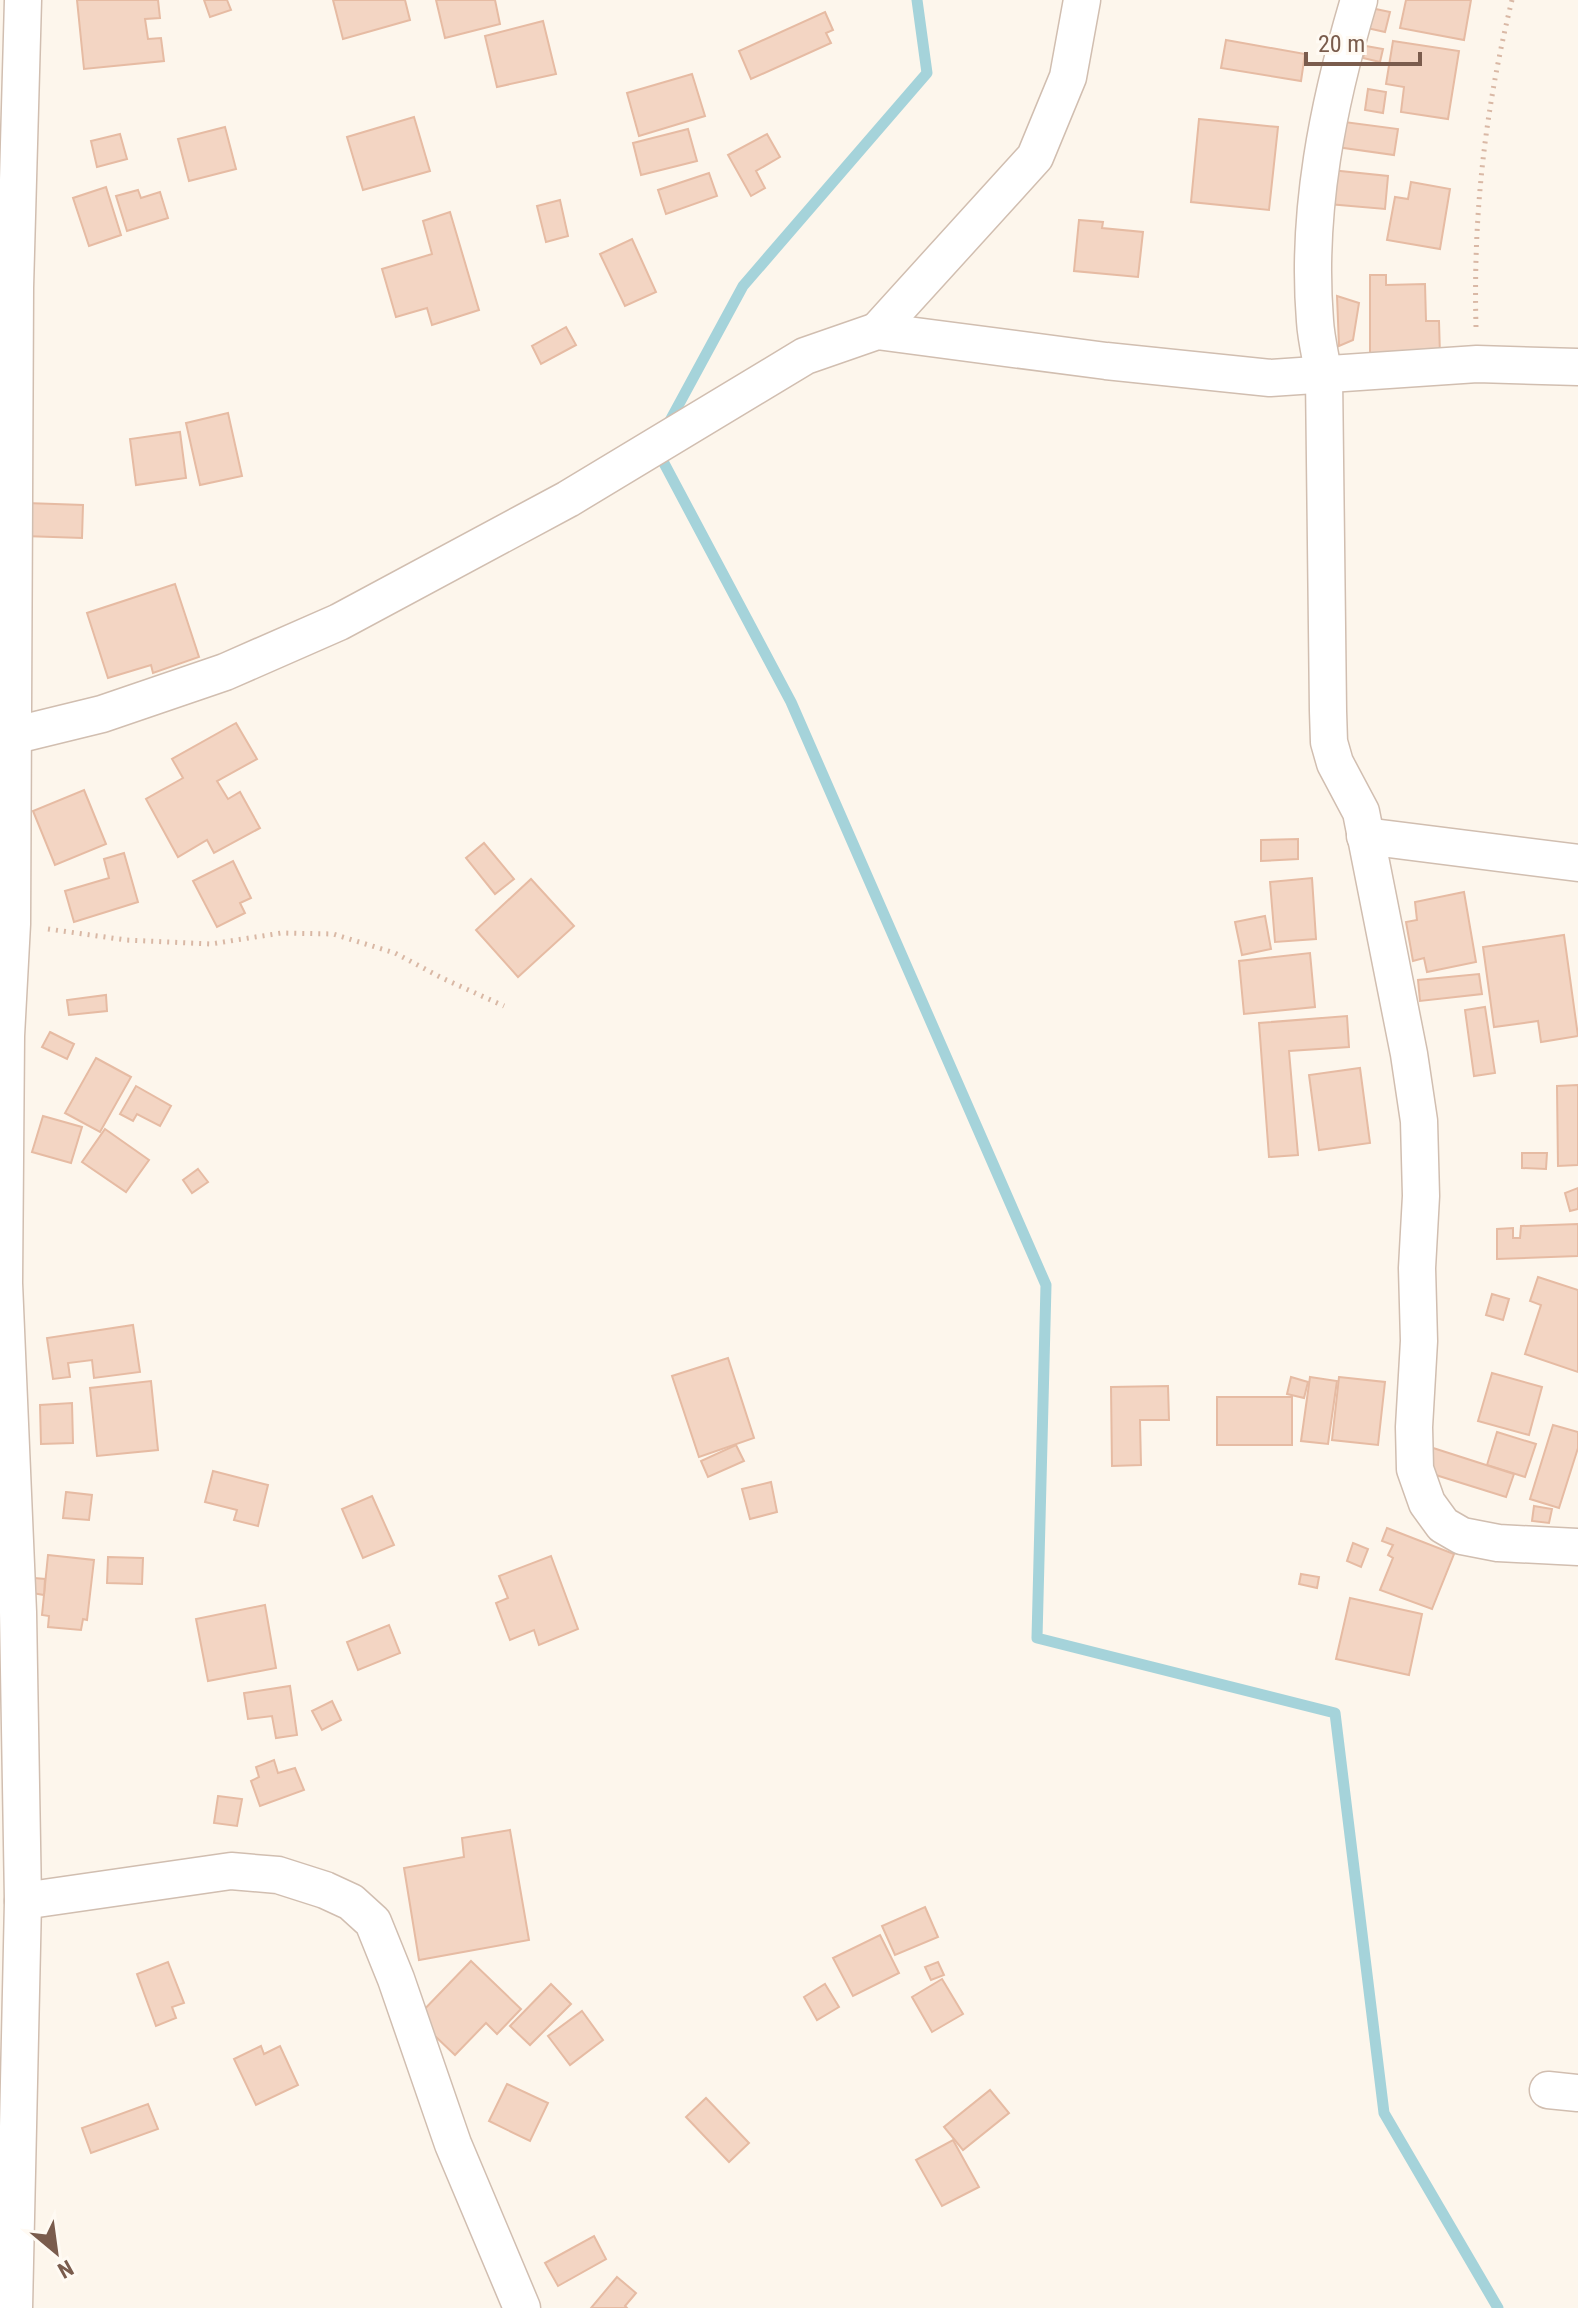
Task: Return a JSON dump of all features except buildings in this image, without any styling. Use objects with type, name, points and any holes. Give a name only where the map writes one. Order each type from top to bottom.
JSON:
[{"type":"street","points":[[14,2308],[23,1901],[18,1612],[4,1283],[6,1036],[12,924],[15,258],[23,0]]},
{"type":"street","points":[[877,331],[1035,157],[1068,77],[1082,0]]},
{"type":"street","points":[[1359,0],[1340,64],[1322,144],[1314,244],[1315,322],[1324,376],[1329,742],[1335,763],[1361,812],[1409,1054],[1419,1121],[1421,1196],[1417,1268],[1419,1341],[1415,1469],[1427,1503],[1443,1525],[1462,1536],[1498,1543],[1578,1547]]},
{"type":"street","points":[[12,736],[102,714],[225,672],[339,622],[568,499],[805,356],[877,331],[1106,361],[1270,378],[1477,364],[1578,367]]},
{"type":"street","points":[[1365,836],[1578,863]]},
{"type":"street","points":[[23,1901],[231,1871],[278,1875],[351,1902],[373,1922],[453,2144],[522,2308]]},
{"type":"path","points":[[1477,364],[1474,273],[1480,166],[1498,57],[1512,0]]},
{"type":"path","points":[[12,924],[126,940],[211,944],[281,933],[333,934],[395,953],[504,1006]]},
{"type":"waterway","points":[[666,428],[743,286],[927,73],[917,0]]},
{"type":"waterway","points":[[657,450],[791,702],[1046,1285],[1037,1638],[1335,1713],[1384,2113],[1498,2308]]}]
